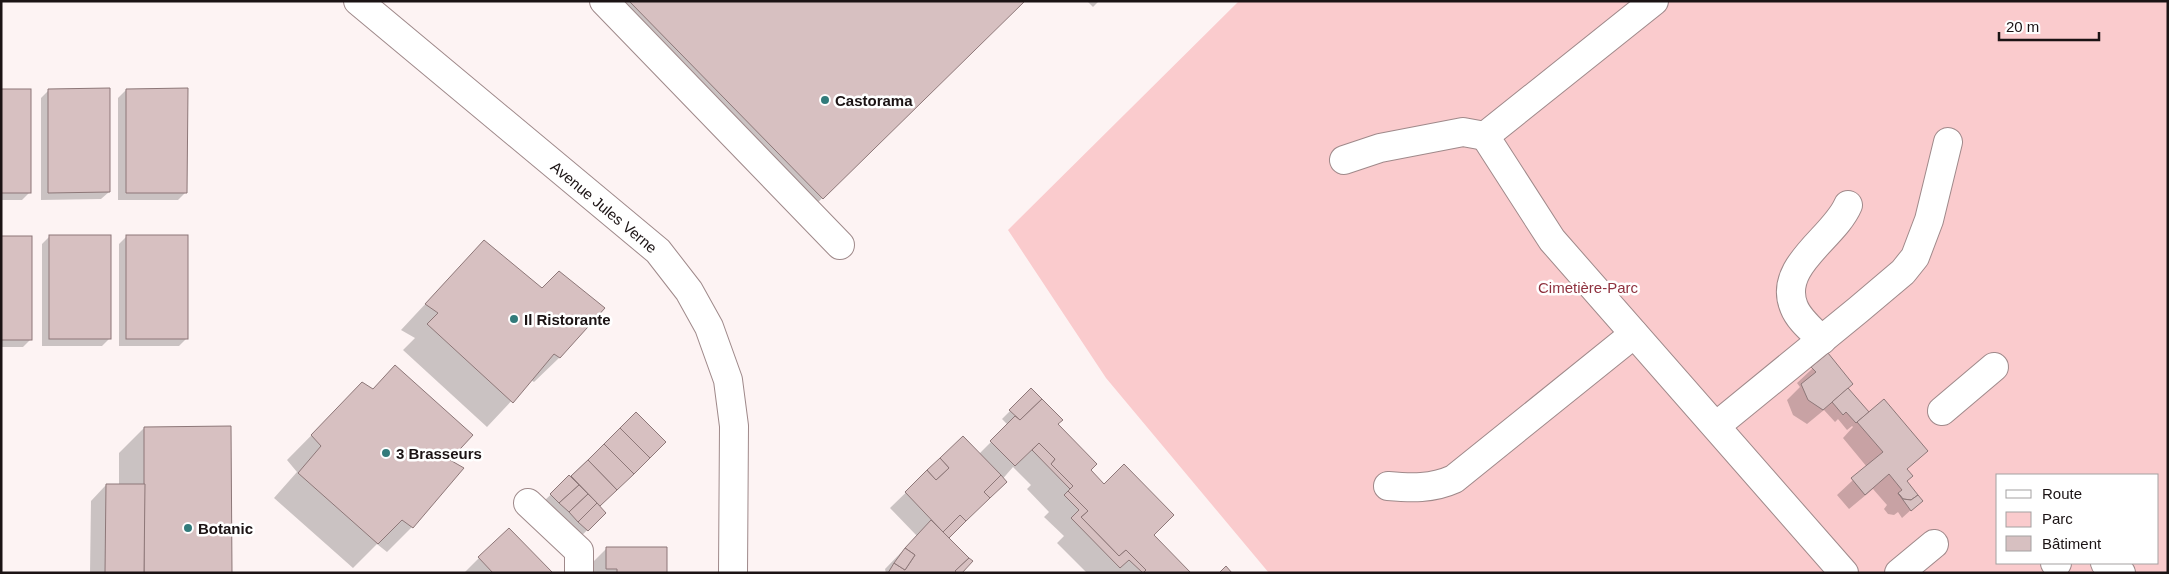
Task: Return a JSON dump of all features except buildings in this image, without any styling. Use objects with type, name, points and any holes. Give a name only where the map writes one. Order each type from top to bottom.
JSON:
[{"type":"street","name":"Avenue Jules Verne","points":[[358,1],[658,251],[689,291],[709,328],[728,380],[734,426],[733,573]]},
{"type":"street","points":[[604,1],[840,245]]},
{"type":"street","points":[[1485,136],[1654,1]]},
{"type":"street","points":[[1344,160],[1380,148],[1463,132],[1485,136],[1552,240],[1844,573]]},
{"type":"street","points":[[1716,426],[1903,272],[1915,257],[1929,220],[1948,142]]},
{"type":"street","points":[[1822,340],[1800,318],[1794,307],[1791,292],[1794,276],[1807,255],[1831,232],[1848,205]]},
{"type":"street","points":[[1388,486],[1426,488],[1441,485],[1454,479],[1634,334]]},
{"type":"street","points":[[1942,410],[1994,367]]},
{"type":"street","points":[[528,503],[579,551],[579,573]]},
{"type":"street","points":[[1899,573],[1934,544]]},
{"type":"street","points":[[2107,564],[2121,573]]},
{"type":"green space","name":"Cimetière-Parc","points":[[1239,1],[2168,1],[2168,573],[1269,573],[1106,378],[1008,230]]},
{"type":"place","name":"Castorama","points":[[825,100]]},
{"type":"place","name":"Il Ristorante","points":[[514,319]]},
{"type":"place","name":"3 Brasseurs","points":[[386,453]]},
{"type":"place","name":"Botanic","points":[[188,528]]}]
